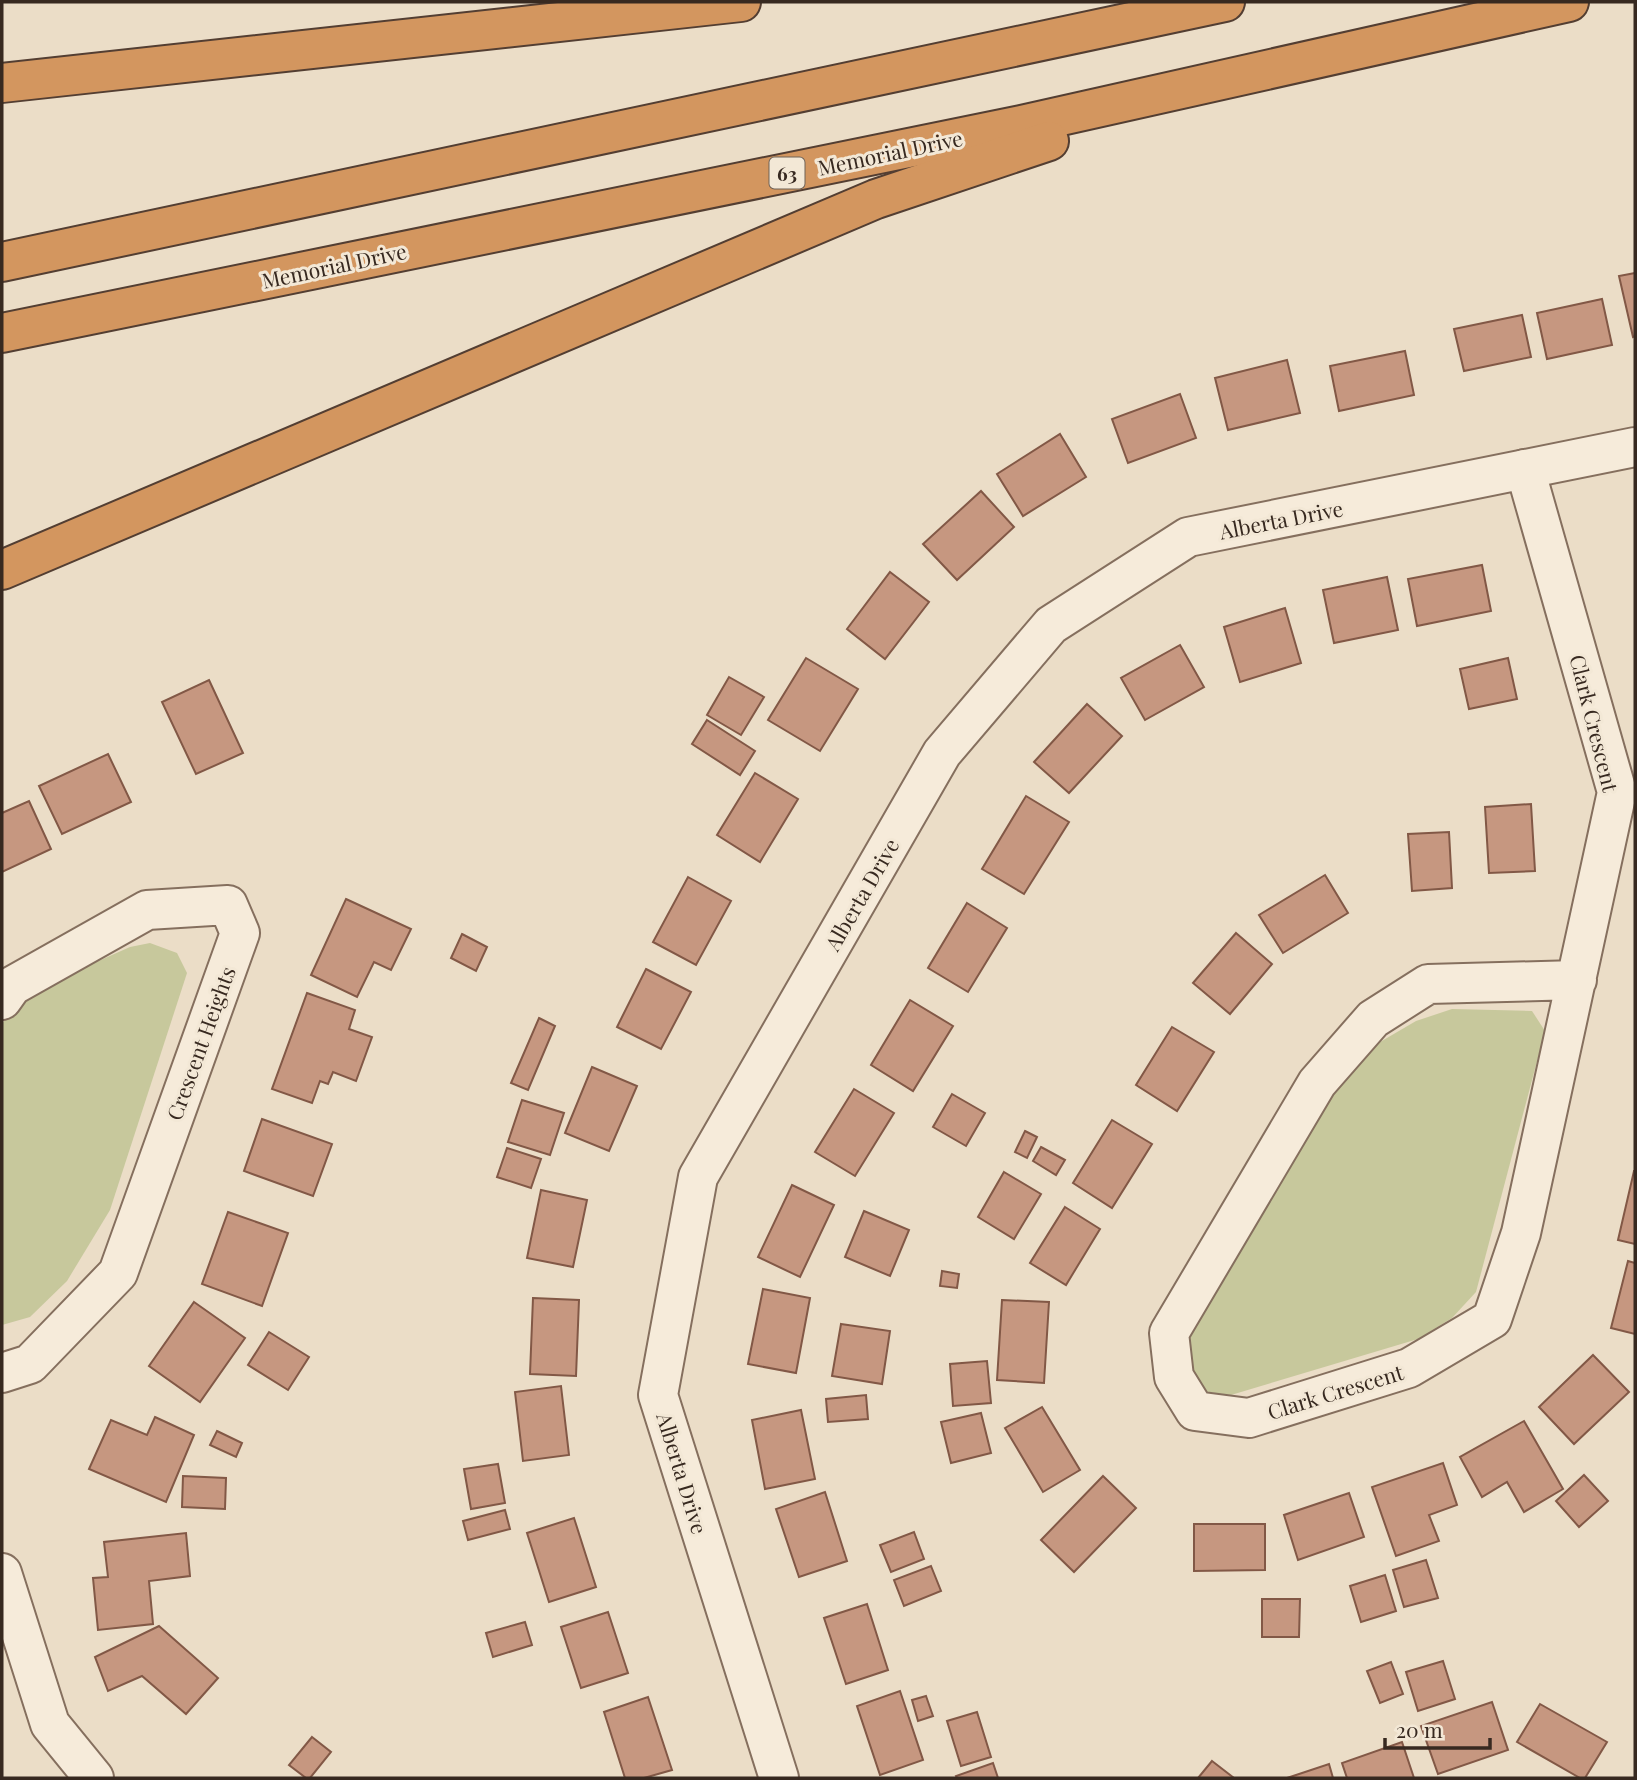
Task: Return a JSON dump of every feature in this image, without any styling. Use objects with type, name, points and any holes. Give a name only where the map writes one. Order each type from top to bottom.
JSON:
[{"type":"highway","points":[[2,83],[741,2]]},
{"type":"highway","points":[[2,262],[1225,2]]},
{"type":"highway","name":"Memorial Drive","points":[[2,333],[1021,125],[1569,2]]},
{"type":"highway","points":[[2,570],[876,199],[1246,74]]},
{"type":"street","name":"Alberta Drive","points":[[779,1778],[659,1395],[698,1177],[942,753],[1051,625],[1188,537],[1635,447]]},
{"type":"street","name":"Clark Crescent","points":[[1525,469],[1617,792],[1577,980],[1521,1233],[1492,1319],[1409,1368],[1249,1418],[1195,1410],[1174,1377],[1168,1333],[1317,1083],[1373,1019],[1428,984],[1577,980]]},
{"type":"street","name":"Crescent Heights","points":[[2,1000],[12,986],[147,910],[228,905],[240,933],[118,1273],[30,1364],[2,1373]]},
{"type":"street","points":[[2,1573],[50,1724],[94,1778]]},
{"type":"green space","points":[[150,943],[177,953],[187,973],[110,1210],[67,1281],[30,1317],[2,1325],[2,1024],[17,1003],[58,979],[130,947]]},
{"type":"green space","points":[[1452,1009],[1532,1011],[1545,1031],[1476,1292],[1452,1318],[1418,1339],[1231,1395],[1207,1392],[1192,1370],[1186,1341],[1340,1079],[1375,1045],[1416,1021]]},
{"type":"building","points":[[1635,273],[1635,336],[1633,337],[1619,276]]},
{"type":"building","points":[[1602,299],[1612,345],[1547,359],[1537,313]]},
{"type":"building","points":[[1522,315],[1531,357],[1464,371],[1454,329]]},
{"type":"building","points":[[1405,351],[1414,395],[1339,411],[1330,366]]},
{"type":"building","points":[[1287,360],[1300,413],[1228,430],[1215,378]]},
{"type":"building","points":[[1180,394],[1196,438],[1128,463],[1112,419]]},
{"type":"building","points":[[1060,434],[1086,477],[1023,516],[997,474]]},
{"type":"building","points":[[981,491],[1014,527],[957,580],[923,544]]},
{"type":"building","points":[[1482,565],[1491,611],[1417,626],[1408,579]]},
{"type":"building","points":[[890,572],[929,602],[885,659],[847,629]]},
{"type":"building","points":[[1387,577],[1398,630],[1334,643],[1323,590]]},
{"type":"building","points":[[1285,608],[1301,663],[1240,682],[1224,627]]},
{"type":"building","points":[[1180,645],[1204,687],[1145,720],[1121,678]]},
{"type":"building","points":[[806,658],[858,689],[820,751],[768,720]]},
{"type":"building","points":[[1508,658],[1517,699],[1469,709],[1460,669]]},
{"type":"building","points":[[729,677],[764,697],[741,735],[707,715]]},
{"type":"building","points":[[209,680],[243,753],[196,774],[162,702]]},
{"type":"building","points":[[1087,704],[1122,736],[1069,793],[1034,762]]},
{"type":"building","points":[[707,720],[755,751],[740,775],[692,744]]},
{"type":"building","points":[[108,754],[131,802],[62,834],[39,786]]},
{"type":"building","points":[[755,773],[798,799],[760,862],[717,835]]},
{"type":"building","points":[[1026,796],[1069,822],[1024,894],[982,869]]},
{"type":"building","points":[[29,801],[51,849],[2,872],[2,813]]},
{"type":"building","points":[[1531,804],[1535,871],[1489,873],[1485,807]]},
{"type":"building","points":[[1449,832],[1452,888],[1412,891],[1408,834]]},
{"type":"building","points":[[1325,875],[1348,913],[1283,953],[1259,915]]},
{"type":"building","points":[[688,877],[731,901],[696,965],[653,942]]},
{"type":"building","points":[[346,899],[411,929],[391,970],[374,962],[357,997],[311,975]]},
{"type":"building","points":[[967,903],[1007,928],[968,992],[928,968]]},
{"type":"building","points":[[1236,933],[1272,964],[1230,1014],[1193,983]]},
{"type":"building","points":[[462,934],[487,947],[476,971],[451,958]]},
{"type":"building","points":[[646,969],[691,992],[661,1049],[617,1027]]},
{"type":"building","points":[[307,993],[355,1010],[349,1029],[372,1037],[356,1081],[333,1072],[328,1084],[320,1081],[312,1103],[272,1089]]},
{"type":"building","points":[[910,1000],[953,1026],[913,1091],[871,1065]]},
{"type":"building","points":[[539,1018],[555,1026],[528,1090],[511,1083]]},
{"type":"building","points":[[1172,1027],[1214,1052],[1177,1111],[1136,1085]]},
{"type":"building","points":[[592,1067],[637,1086],[609,1151],[565,1133]]},
{"type":"building","points":[[854,1089],[894,1113],[855,1176],[815,1152]]},
{"type":"building","points":[[952,1094],[985,1113],[966,1146],[933,1127]]},
{"type":"building","points":[[522,1100],[564,1113],[550,1155],[508,1142]]},
{"type":"building","points":[[262,1119],[332,1144],[313,1196],[244,1171]]},
{"type":"building","points":[[1112,1120],[1152,1144],[1112,1208],[1073,1183]]},
{"type":"building","points":[[1025,1131],[1037,1137],[1027,1158],[1015,1152]]},
{"type":"building","points":[[1041,1147],[1065,1160],[1056,1175],[1033,1161]]},
{"type":"building","points":[[507,1148],[541,1159],[531,1188],[497,1177]]},
{"type":"building","points":[[1635,1171],[1635,1244],[1618,1240]]},
{"type":"building","points":[[1004,1172],[1041,1194],[1014,1239],[978,1217]]},
{"type":"building","points":[[792,1185],[834,1205],[800,1277],[758,1257]]},
{"type":"building","points":[[541,1190],[587,1200],[573,1267],[527,1258]]},
{"type":"building","points":[[1065,1207],[1100,1229],[1066,1285],[1030,1263]]},
{"type":"building","points":[[864,1211],[909,1230],[890,1276],[845,1257]]},
{"type":"building","points":[[228,1212],[288,1233],[262,1306],[202,1284]]},
{"type":"building","points":[[1628,1261],[1635,1263],[1635,1334],[1611,1328]]},
{"type":"building","points":[[942,1271],[959,1274],[957,1288],[940,1286]]},
{"type":"building","points":[[763,1289],[810,1298],[796,1373],[748,1364]]},
{"type":"building","points":[[533,1298],[579,1300],[576,1376],[530,1374]]},
{"type":"building","points":[[1002,1300],[1049,1302],[1044,1383],[997,1380]]},
{"type":"building","points":[[194,1302],[245,1338],[200,1402],[149,1366]]},
{"type":"building","points":[[841,1324],[890,1331],[882,1384],[832,1376]]},
{"type":"building","points":[[269,1332],[309,1357],[288,1390],[248,1365]]},
{"type":"building","points":[[1593,1355],[1629,1392],[1574,1444],[1539,1407]]},
{"type":"building","points":[[987,1361],[991,1403],[953,1406],[950,1364]]},
{"type":"building","points":[[561,1386],[569,1455],[523,1461],[515,1392]]},
{"type":"building","points":[[866,1395],[868,1419],[828,1422],[826,1399]]},
{"type":"building","points":[[1042,1407],[1080,1470],[1043,1492],[1005,1428]]},
{"type":"building","points":[[801,1410],[815,1479],[765,1489],[752,1420]]},
{"type":"building","points":[[981,1413],[991,1453],[951,1463],[941,1422]]},
{"type":"building","points":[[155,1417],[194,1435],[166,1502],[89,1469],[111,1420],[147,1435]]},
{"type":"building","points":[[1524,1421],[1563,1489],[1524,1512],[1507,1482],[1482,1497],[1460,1457]]},
{"type":"building","points":[[217,1431],[242,1443],[236,1457],[210,1445]]},
{"type":"building","points":[[1443,1463],[1457,1505],[1429,1515],[1439,1541],[1396,1556],[1372,1487]]},
{"type":"building","points":[[498,1464],[505,1503],[471,1509],[464,1469]]},
{"type":"building","points":[[1584,1475],[1608,1501],[1579,1527],[1556,1501]]},
{"type":"building","points":[[183,1476],[226,1478],[225,1509],[182,1507]]},
{"type":"building","points":[[1103,1476],[1136,1508],[1074,1572],[1041,1540]]},
{"type":"building","points":[[825,1492],[847,1561],[799,1577],[776,1509]]},
{"type":"building","points":[[1349,1493],[1364,1537],[1298,1560],[1284,1515]]},
{"type":"building","points":[[505,1510],[510,1529],[468,1540],[463,1521]]},
{"type":"building","points":[[574,1518],[596,1587],[549,1602],[527,1533]]},
{"type":"building","points":[[1194,1524],[1265,1524],[1265,1570],[1194,1571]]},
{"type":"building","points":[[914,1532],[924,1559],[891,1572],[880,1545]]},
{"type":"building","points":[[186,1533],[190,1576],[149,1581],[153,1624],[98,1630],[93,1578],[108,1577],[104,1542]]},
{"type":"building","points":[[1426,1560],[1438,1598],[1404,1607],[1393,1570]]},
{"type":"building","points":[[931,1566],[941,1591],[904,1606],[894,1580]]},
{"type":"building","points":[[1385,1575],[1396,1611],[1361,1622],[1350,1586]]},
{"type":"building","points":[[1262,1599],[1300,1599],[1299,1637],[1262,1637]]},
{"type":"building","points":[[867,1604],[888,1670],[846,1684],[824,1618]]},
{"type":"building","points":[[608,1612],[628,1673],[581,1688],[561,1627]]},
{"type":"building","points":[[525,1622],[532,1645],[493,1657],[486,1633]]},
{"type":"building","points":[[159,1626],[218,1678],[186,1714],[142,1676],[108,1691],[95,1657]]},
{"type":"building","points":[[1443,1661],[1455,1699],[1418,1711],[1406,1672]]},
{"type":"building","points":[[1391,1662],[1403,1694],[1380,1703],[1367,1671]]},
{"type":"building","points":[[900,1691],[923,1760],[880,1775],[857,1706]]},
{"type":"building","points":[[926,1696],[933,1716],[918,1721],[912,1700]]},
{"type":"building","points":[[648,1697],[672,1770],[644,1778],[625,1778],[604,1712]]},
{"type":"building","points":[[1492,1702],[1508,1750],[1438,1774],[1421,1726]]},
{"type":"building","points":[[1540,1704],[1607,1742],[1585,1778],[1580,1778],[1517,1742]]},
{"type":"building","points":[[977,1712],[991,1757],[961,1766],[947,1721]]},
{"type":"building","points":[[312,1737],[331,1752],[310,1778],[306,1778],[289,1765]]},
{"type":"building","points":[[1402,1742],[1414,1778],[1347,1778],[1342,1763]]},
{"type":"building","points":[[1212,1761],[1234,1778],[1198,1778]]},
{"type":"building","points":[[993,1763],[998,1778],[956,1776]]},
{"type":"building","points":[[1329,1764],[1333,1778],[1287,1778]]}]
